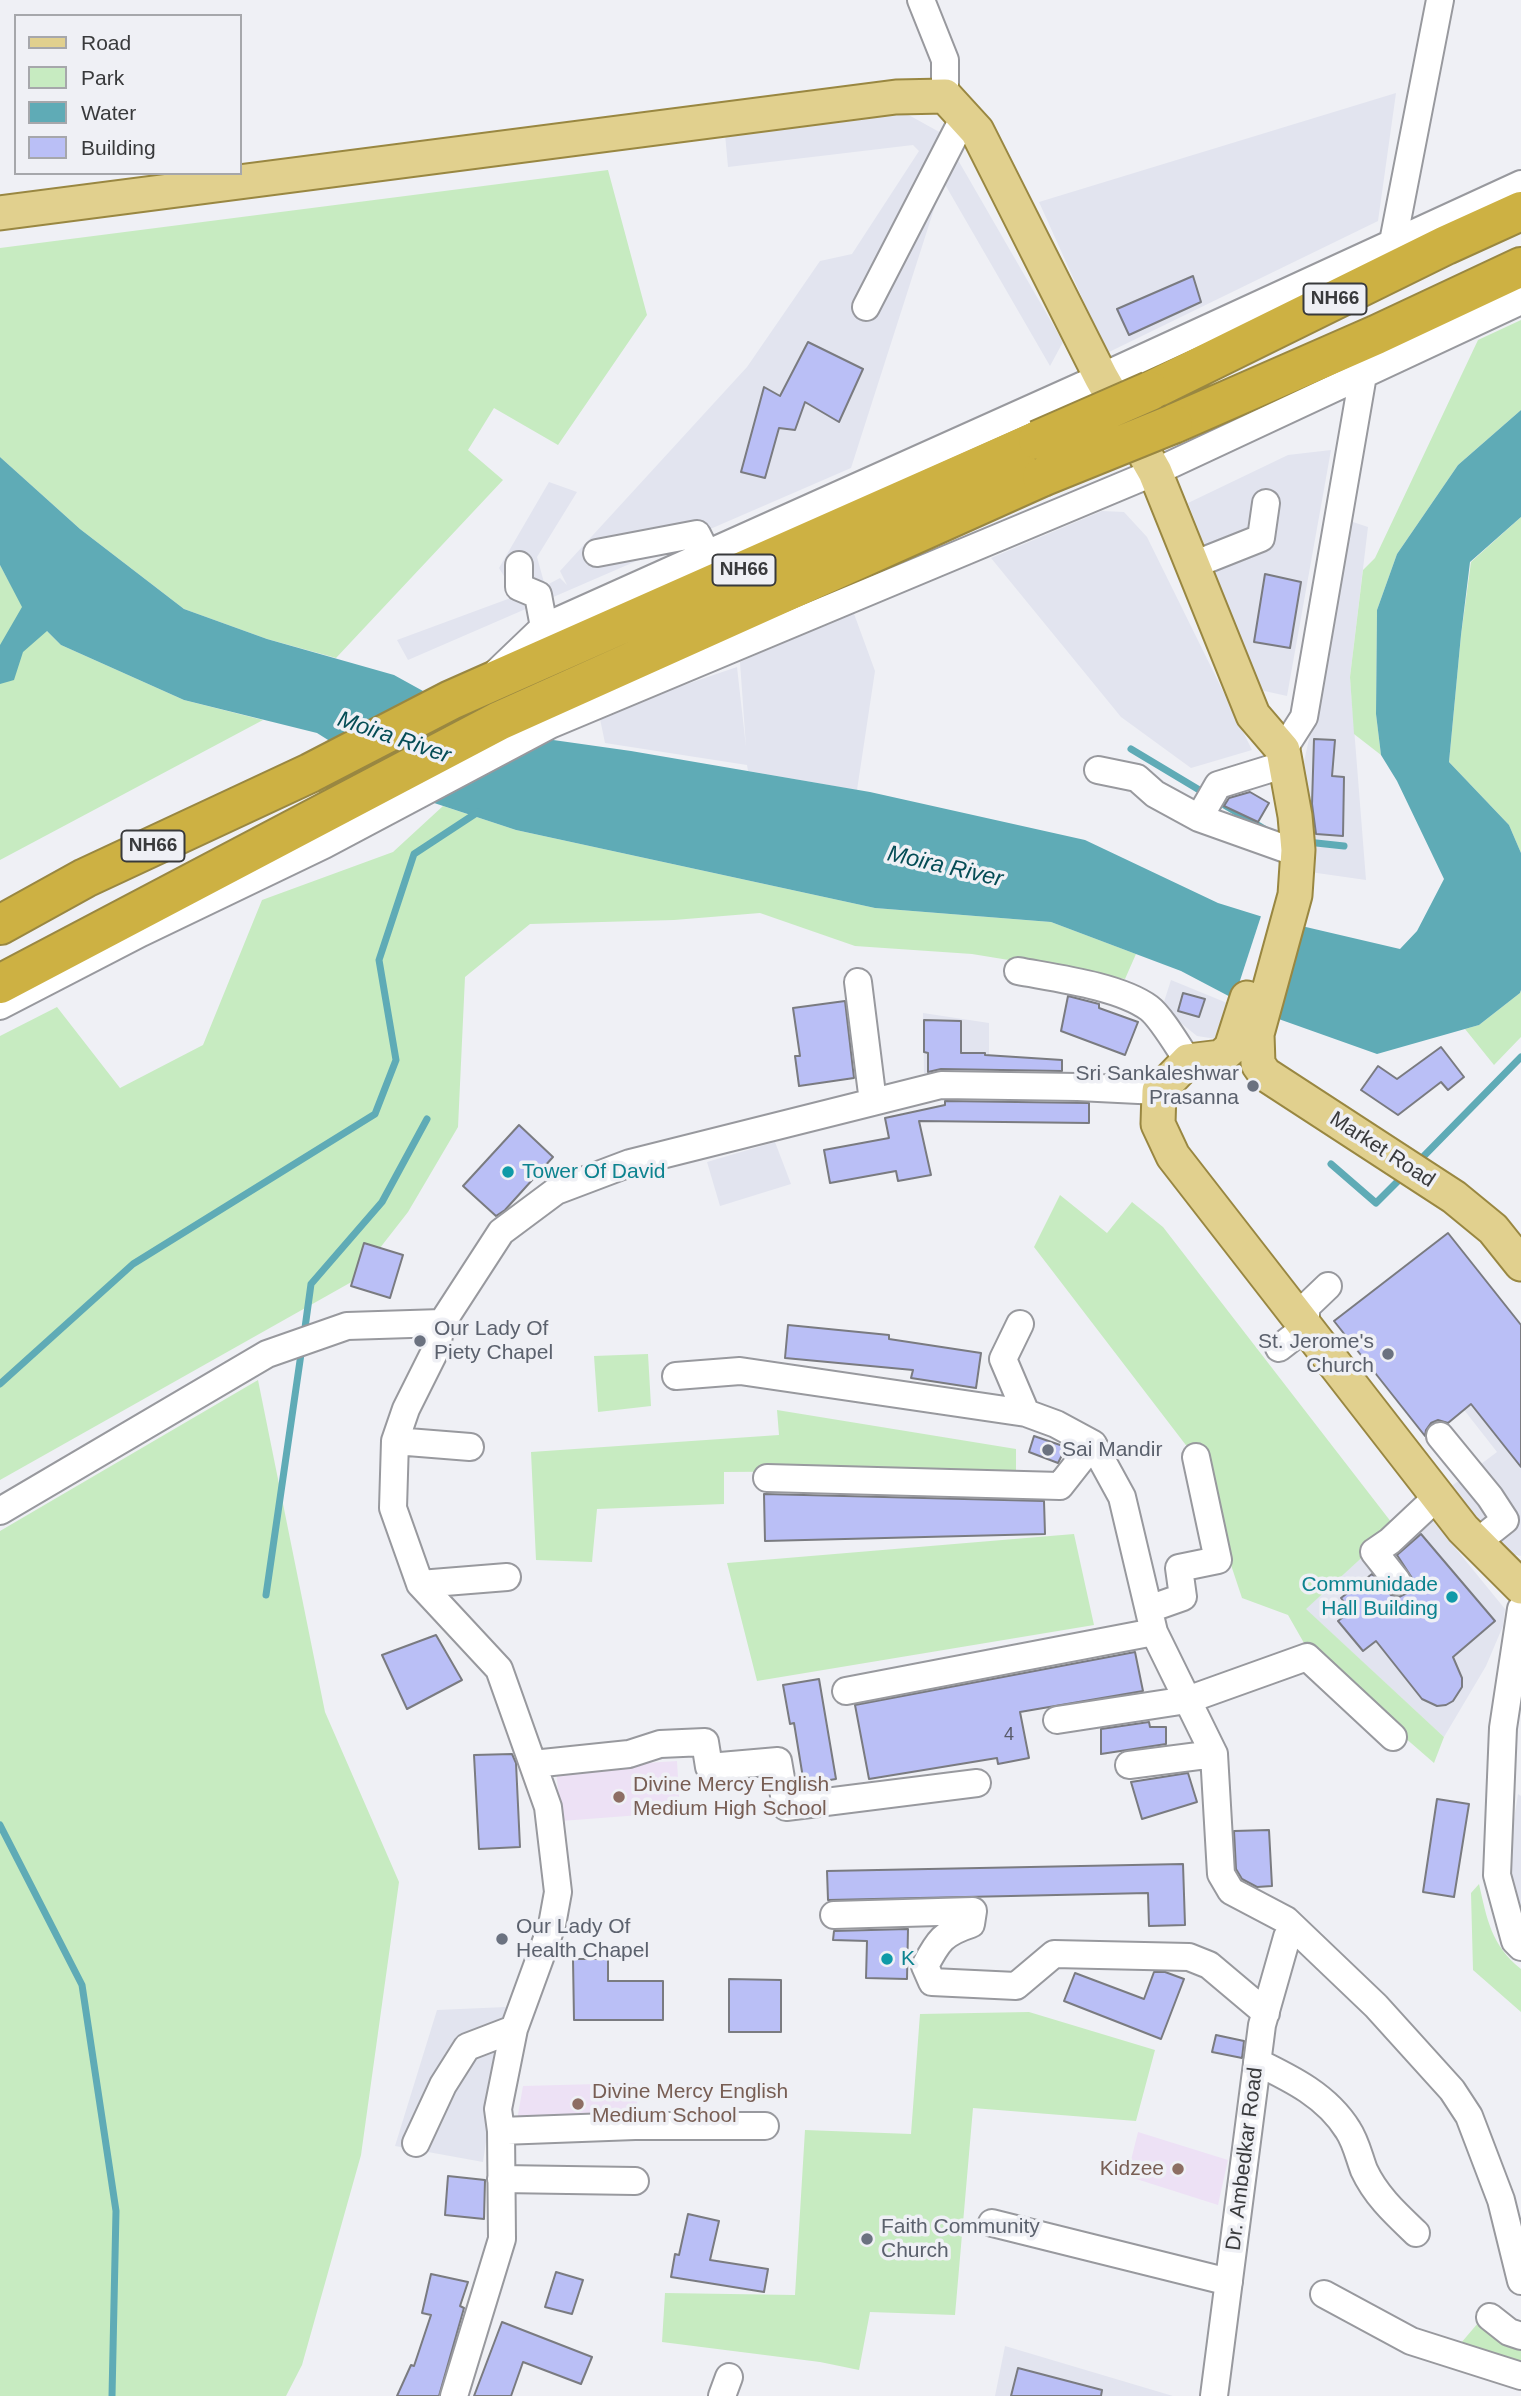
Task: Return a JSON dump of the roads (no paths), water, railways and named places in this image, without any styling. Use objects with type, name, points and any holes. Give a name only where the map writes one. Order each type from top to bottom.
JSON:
[{"type":"highway","name":"NH66","points":[[0,984],[314,834],[499,721],[1040,458],[1150,390],[1521,211]]},
{"type":"highway","name":"NH66","points":[[0,925],[85,878],[310,773],[465,694],[1040,458],[1173,424],[1376,335],[1521,267]]},
{"type":"main road","points":[[0,213],[896,97],[955,106],[976,131],[1101,377],[1155,472],[1253,715],[1284,757],[1298,850],[1287,893],[1239,1040],[1188,1061],[1159,1091],[1158,1124],[1172,1156],[1438,1496],[1476,1543],[1521,1587]]},
{"type":"main road","points":[[1287,893],[1286,849],[1295,816]]},
{"type":"main road","name":"Market Road","points":[[1239,1040],[1265,1074],[1454,1197],[1493,1229],[1521,1264]]},
{"type":"street","points":[[866,307],[955,106],[945,60],[921,0]]},
{"type":"street","points":[[1393,242],[1440,0]]},
{"type":"street","points":[[465,694],[544,627],[1101,377],[1521,184]]},
{"type":"street","points":[[0,1006],[141,933],[314,834],[550,725],[1155,472],[1521,301]]},
{"type":"street","points":[[1199,818],[1219,785],[1284,757],[1304,717],[1363,375]]},
{"type":"street","points":[[1193,565],[1261,538],[1266,503]]},
{"type":"street","points":[[597,554],[697,534],[707,554]]},
{"type":"street","points":[[519,565],[519,587],[538,595],[544,627]]},
{"type":"street","points":[[1098,770],[1137,778],[1155,794],[1199,818],[1286,849]]},
{"type":"street","points":[[1018,971],[1099,987],[1151,1010],[1188,1061]]},
{"type":"street","points":[[858,982],[873,1102]]},
{"type":"street","points":[[454,2396],[502,2239],[501,2131],[498,2109],[514,2029],[552,1925],[558,1892],[548,1807],[499,1669],[420,1584],[393,1508],[395,1441],[406,1409],[436,1349],[443,1322],[501,1232],[556,1191],[630,1163],[941,1085],[1159,1091]]},
{"type":"street","points":[[1279,1348],[1306,1326],[1306,1307],[1328,1286]]},
{"type":"street","points":[[0,1511],[267,1354],[347,1326],[443,1322]]},
{"type":"street","points":[[1020,1324],[1003,1359],[1026,1413]]},
{"type":"street","points":[[676,1376],[740,1371],[1026,1413],[1056,1424],[1093,1444],[1122,1497],[1151,1621],[1214,1754],[1222,1874],[1231,1891],[1286,1920],[1376,2006],[1458,2099],[1469,2116],[1501,2200],[1521,2281]]},
{"type":"street","points":[[1440,1436],[1490,1497],[1505,1520],[1476,1543]]},
{"type":"street","points":[[395,1441],[470,1447]]},
{"type":"street","points":[[767,1478],[1060,1486],[1093,1444]]},
{"type":"street","points":[[846,1691],[1151,1621],[1183,1597],[1179,1568],[1218,1560],[1196,1457]]},
{"type":"street","points":[[1397,1581],[1374,1552],[1390,1541],[1438,1496]]},
{"type":"street","points":[[420,1584],[508,1577]]},
{"type":"street","points":[[1521,1609],[1503,1728],[1497,1875],[1515,1941],[1521,1947]]},
{"type":"street","points":[[1057,1720],[1187,1700],[1307,1657],[1393,1737]]},
{"type":"street","points":[[533,1764],[629,1754],[660,1744],[705,1742],[709,1767],[778,1761],[786,1807],[978,1783]]},
{"type":"street","points":[[1129,1765],[1214,1754]]},
{"type":"street","points":[[834,1915],[973,1911],[971,1924],[954,1929],[938,1941],[925,1966],[932,1982],[1016,1986],[1054,1954],[1189,1957],[1209,1965],[1266,2013]]},
{"type":"street","name":"Dr. Ambedkar Road","points":[[1214,2396],[1257,2062],[1266,2013],[1287,1937],[1293,1927]]},
{"type":"street","points":[[416,2143],[443,2085],[467,2047],[514,2029]]},
{"type":"street","points":[[1257,2062],[1298,2082],[1328,2105],[1348,2130],[1362,2158],[1364,2169],[1385,2204],[1416,2233]]},
{"type":"street","points":[[501,2131],[635,2126],[765,2126]]},
{"type":"street","points":[[501,2179],[635,2181]]},
{"type":"street","points":[[992,2223],[1229,2282]]},
{"type":"street","points":[[1324,2294],[1411,2341],[1521,2376]]},
{"type":"street","points":[[1490,2317],[1509,2332],[1521,2336]]},
{"type":"water","name":"Moira River","points":[[1521,410],[1521,517],[1470,562],[1449,762],[1509,825],[1521,853],[1521,990],[1479,1025],[1377,1054],[1259,1012],[1181,971],[1051,922],[875,908],[516,830],[422,799],[317,733],[184,700],[61,645],[47,631],[23,652],[14,680],[0,684],[0,645],[22,607],[0,565],[0,457],[80,529],[184,609],[267,639],[394,675],[461,712],[532,737],[870,792],[1085,840],[1218,903],[1263,917],[1400,949],[1417,931],[1444,879],[1397,781],[1381,755],[1376,714],[1377,610],[1397,554],[1458,465]]},
{"type":"waterway","points":[[1131,749],[1206,794]]},
{"type":"waterway","points":[[1216,800],[1266,830]]},
{"type":"waterway","points":[[0,1384],[133,1264],[375,1114],[396,1060],[379,960],[414,854],[478,812]]},
{"type":"waterway","points":[[1307,842],[1344,846]]},
{"type":"waterway","points":[[1417,1163],[1521,1057]]},
{"type":"waterway","points":[[304,1335],[311,1284],[382,1202],[427,1119]]},
{"type":"waterway","points":[[1331,1164],[1376,1203],[1403,1176]]},
{"type":"waterway","points":[[266,1595],[302,1347]]},
{"type":"waterway","points":[[0,1825],[82,1985],[116,2211],[112,2396]]},
{"type":"place","name":"Sri Sankaleshwar Prasanna","points":[[1253,1086]]},
{"type":"place","name":"Tower Of David","points":[[508,1172]]},
{"type":"place","name":"Our Lady Of Piety Chapel","points":[[420,1341]]},
{"type":"place","name":"St. Jerome's Church","points":[[1388,1354]]},
{"type":"place","name":"Sai Mandir","points":[[1048,1450]]},
{"type":"place","name":"Communidade Hall Building","points":[[1452,1597]]},
{"type":"place","name":"Divine Mercy English Medium High School","points":[[619,1797]]},
{"type":"place","name":"Our Lady Of Health Chapel","points":[[502,1939]]},
{"type":"place","name":"K","points":[[887,1959]]},
{"type":"place","name":"Divine Mercy English Medium School","points":[[578,2104]]},
{"type":"place","name":"Kidzee","points":[[1178,2169]]},
{"type":"place","name":"Faith Community Church","points":[[867,2239]]}]
